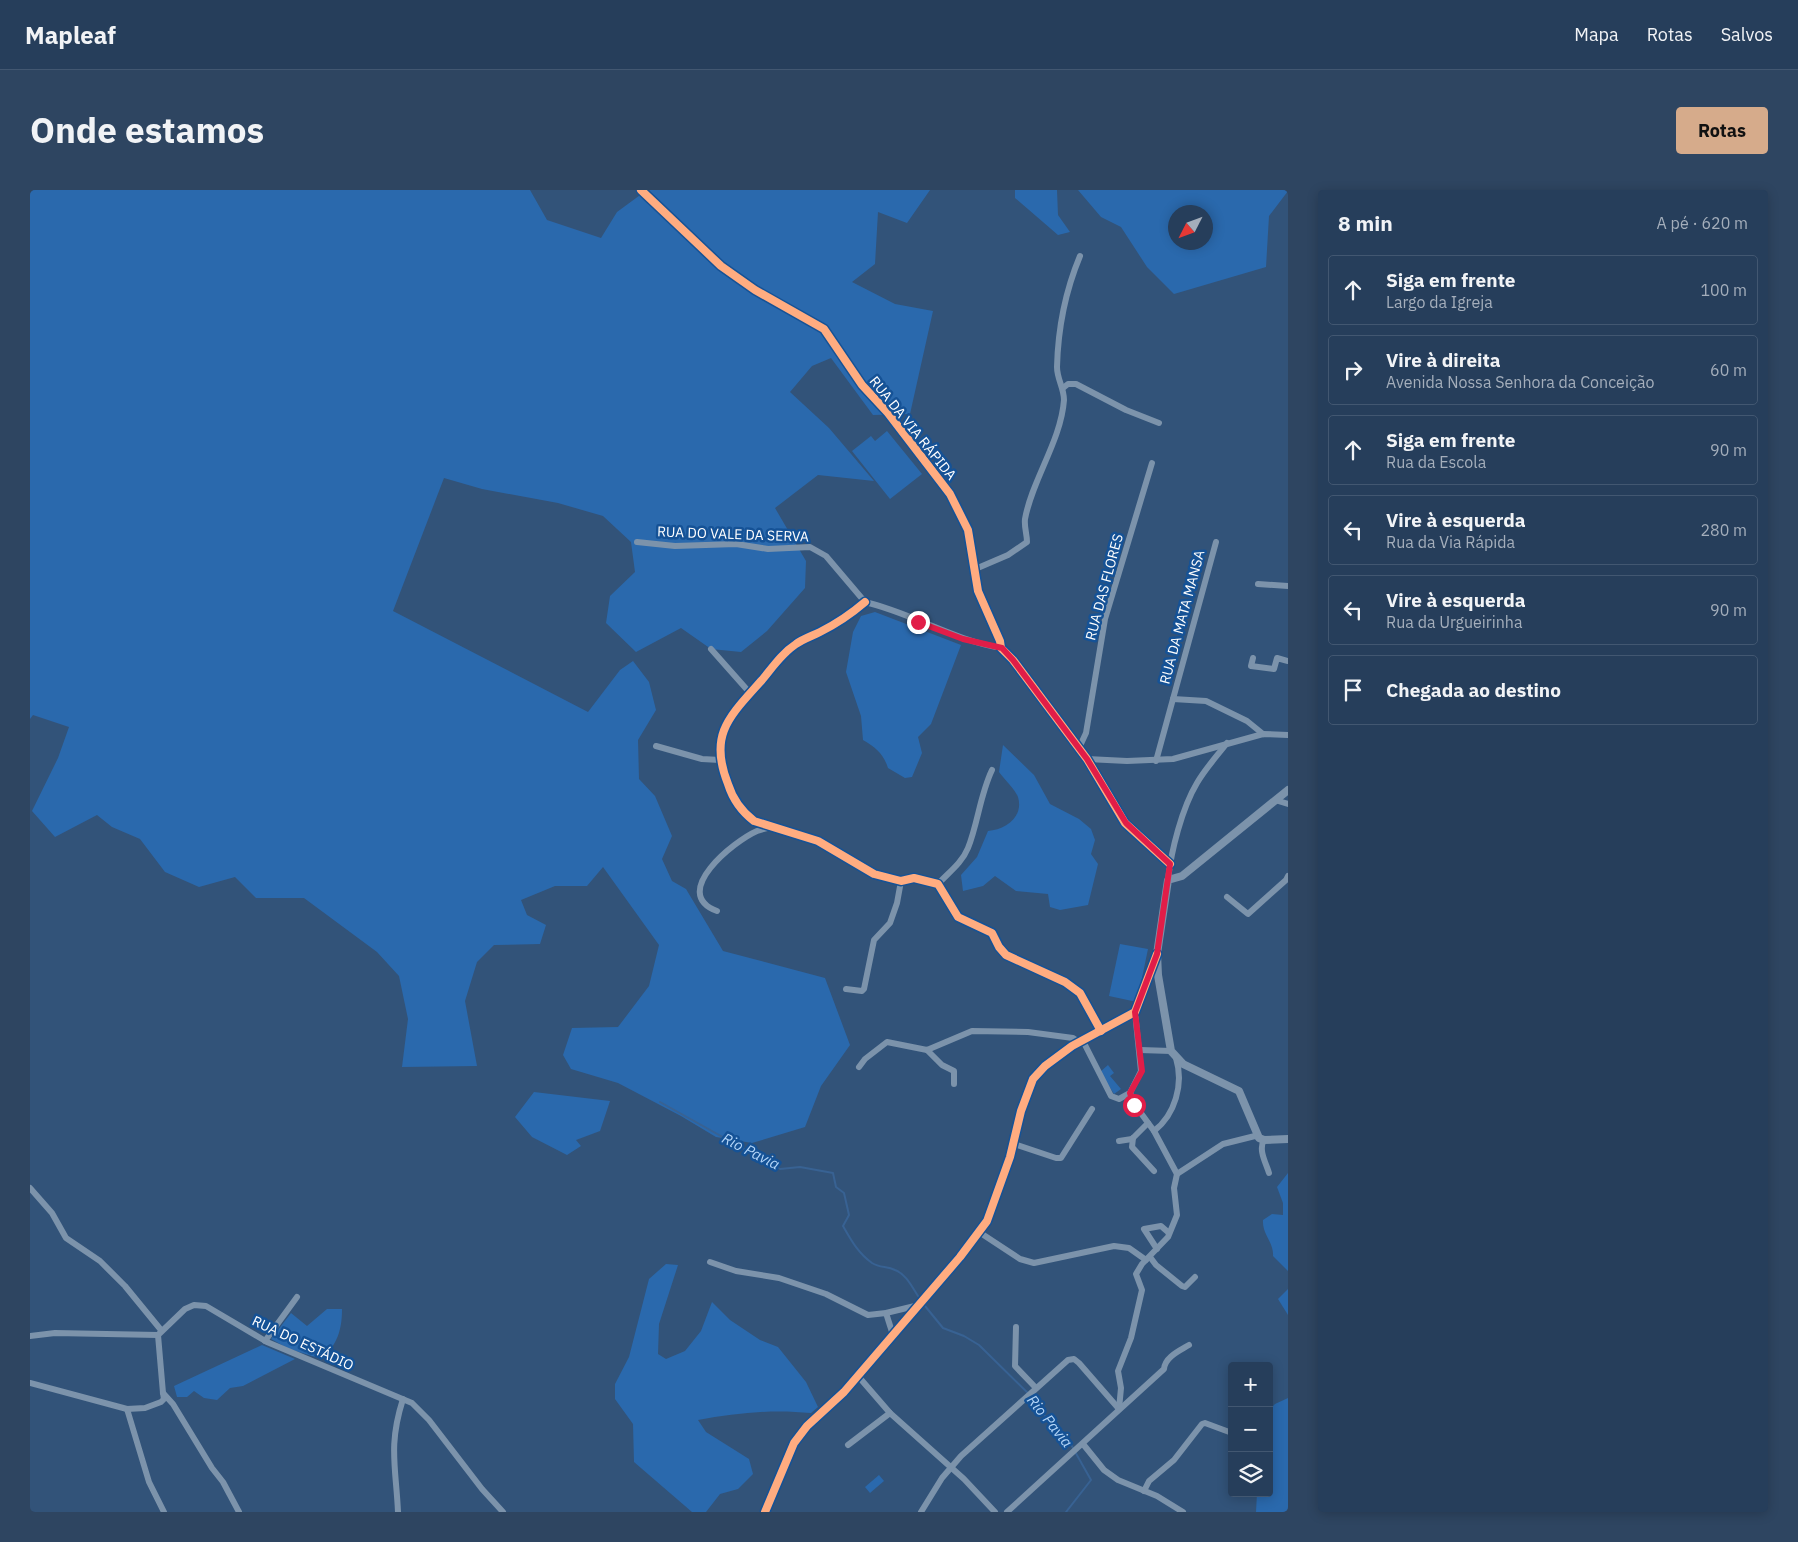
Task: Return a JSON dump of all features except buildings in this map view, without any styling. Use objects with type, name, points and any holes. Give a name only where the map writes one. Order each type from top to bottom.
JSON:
[{"type":"street","name":"RUA DA VIA RÁPIDA","points":[[641,190],[721,266],[755,290],[824,329],[832,338],[862,385],[888,413],[950,494],[968,530],[978,591],[1002,648],[1087,759],[1126,823],[1170,864]]},
{"type":"street","points":[[974,570],[1008,555],[1027,542],[1025,520],[1057,429],[1064,400],[1063,388],[1058,380],[1057,368],[1060,324],[1068,285],[1080,256]]},
{"type":"street","points":[[1063,388],[1068,384],[1076,384],[1126,410],[1159,423]]},
{"type":"street","name":"RUA DAS FLORES","points":[[1079,748],[1086,733],[1106,619],[1152,462]]},
{"type":"street","name":"RUA DO VALE DA SERVA","points":[[637,542],[675,546],[736,544],[768,549],[810,547],[826,556],[865,602]]},
{"type":"street","name":"RUA DA MATA MANSA","points":[[1156,761],[1216,542]]},
{"type":"street","points":[[1258,584],[1288,586]]},
{"type":"street","points":[[1002,648],[985,646],[941,632],[878,605],[865,602],[839,622],[796,644],[750,693],[735,711],[723,733],[720,760],[729,788],[739,808],[754,821],[818,841],[874,874],[901,881],[914,878],[938,884],[958,917],[992,933],[998,947],[1006,955],[1065,982],[1080,993],[1101,1031]]},
{"type":"street","points":[[711,649],[750,693]]},
{"type":"street","points":[[1253,658],[1252,666],[1274,669],[1277,658],[1288,661]]},
{"type":"street","name":"RUA DA MATA MANSA","points":[[1173,699],[1206,701],[1247,721],[1263,734]]},
{"type":"street","points":[[1087,759],[1156,761],[1173,759],[1263,734],[1288,735]]},
{"type":"street","points":[[927,1050],[972,1031],[1028,1032],[1073,1038],[1081,1041],[1111,1096],[1118,1098],[1130,1093],[1142,1071],[1135,1012],[1153,975],[1170,864],[1188,800],[1197,783],[1227,743]]},
{"type":"street","points":[[656,746],[702,759],[720,760]]},
{"type":"street","points":[[938,884],[958,864],[968,849],[984,787],[992,770]]},
{"type":"street","points":[[1168,880],[1182,876],[1288,790]]},
{"type":"street","points":[[1275,800],[1288,804]]},
{"type":"street","points":[[717,910],[707,905],[699,894],[703,878],[717,860],[742,840],[757,831],[774,827]]},
{"type":"street","points":[[1227,897],[1248,914],[1286,880],[1288,876]]},
{"type":"street","points":[[846,989],[862,991],[864,989],[874,940],[890,923],[897,903],[901,881]]},
{"type":"street","points":[[1153,975],[1179,1078],[1171,1113],[1164,1123],[1154,1131]]},
{"type":"street","points":[[765,1512],[794,1443],[807,1426],[835,1401],[858,1376],[979,1232],[991,1212],[1014,1144],[1021,1111],[1033,1079],[1045,1066],[1081,1041],[1135,1012]]},
{"type":"street","points":[[859,1067],[865,1059],[887,1042],[927,1050],[942,1065],[954,1071],[954,1084]]},
{"type":"street","points":[[1140,1050],[1173,1054],[1189,1068],[1239,1091],[1262,1139],[1262,1153],[1269,1173]]},
{"type":"street","points":[[1130,1093],[1134,1105],[1154,1131],[1178,1174]]},
{"type":"street","points":[[1014,1144],[1061,1158],[1092,1109]]},
{"type":"street","points":[[1118,1141],[1133,1138],[1148,1123]]},
{"type":"street","points":[[1119,1409],[1121,1393],[1118,1371],[1131,1338],[1142,1288],[1136,1279],[1137,1271],[1165,1242],[1177,1215],[1174,1188],[1178,1174],[1198,1158],[1223,1144],[1248,1137],[1288,1139]]},
{"type":"street","points":[[1133,1138],[1132,1147],[1154,1170]]},
{"type":"street","points":[[30,1188],[52,1214],[66,1238],[100,1261],[125,1286],[159,1333],[164,1399],[145,1408],[127,1409],[30,1383]]},
{"type":"street","points":[[1157,1249],[1144,1229],[1161,1226],[1169,1233]]},
{"type":"street","points":[[979,1232],[1020,1258],[1034,1263],[1114,1246],[1130,1248],[1148,1258],[1182,1286],[1185,1287],[1195,1277]]},
{"type":"street","points":[[710,1262],[736,1271],[779,1278],[822,1292],[868,1315],[886,1313],[919,1305]]},
{"type":"street","points":[[265,1341],[297,1297]]},
{"type":"street","name":"RUA DO ESTÁDIO","points":[[159,1333],[185,1309],[194,1305],[206,1306],[265,1341],[417,1406],[482,1489],[503,1512]]},
{"type":"street","points":[[886,1313],[893,1335]]},
{"type":"street","points":[[1016,1327],[1015,1366],[1036,1388]]},
{"type":"street","points":[[30,1336],[55,1333],[159,1333]]},
{"type":"street","points":[[1008,1512],[1164,1369],[1165,1363],[1170,1358],[1189,1344]]},
{"type":"street","points":[[922,1512],[942,1478],[951,1467],[1068,1360],[1074,1360],[1119,1409]]},
{"type":"street","points":[[858,1376],[890,1413],[951,1467],[995,1512]]},
{"type":"street","points":[[163,1393],[173,1404],[212,1468],[223,1482],[239,1512]]},
{"type":"street","points":[[398,1512],[392,1455],[396,1419],[403,1399]]},
{"type":"street","points":[[127,1409],[148,1480],[164,1512]]},
{"type":"street","points":[[848,1445],[890,1413]]},
{"type":"street","points":[[1144,1491],[1149,1481],[1174,1460],[1202,1424],[1205,1423],[1228,1432]]},
{"type":"street","points":[[1081,1446],[1111,1475],[1131,1487],[1157,1496],[1183,1512]]},
{"type":"shaded area","points":[[30,190],[530,190],[547,220],[601,238],[617,212],[647,190],[930,190],[907,223],[878,212],[875,264],[852,282],[895,304],[933,311],[910,414],[873,415],[831,358],[812,366],[790,392],[829,428],[874,481],[818,475],[775,508],[806,561],[805,588],[767,631],[741,652],[711,649],[681,628],[636,652],[606,623],[610,596],[635,572],[631,542],[603,516],[558,503],[482,489],[444,478],[393,611],[588,712],[620,670],[633,661],[649,682],[656,710],[638,740],[639,779],[655,796],[672,836],[662,859],[672,881],[686,889],[723,951],[825,978],[850,1045],[821,1086],[805,1127],[752,1143],[716,1137],[681,1116],[618,1083],[571,1069],[563,1055],[572,1028],[618,1027],[649,986],[659,945],[603,867],[587,886],[555,886],[521,900],[527,915],[546,925],[540,944],[494,945],[477,962],[465,1001],[477,1066],[402,1067],[408,1019],[399,976],[377,952],[304,898],[256,898],[235,877],[199,887],[165,872],[140,839],[112,827],[97,815],[55,837],[32,811],[58,758],[69,727],[33,715],[30,719]]},
{"type":"shaded area","points":[[1015,190],[1057,190],[1058,215],[1070,232],[1058,235],[1015,198]]},
{"type":"shaded area","points":[[1078,190],[1288,190],[1269,216],[1266,267],[1174,294],[1147,267],[1121,227],[1101,217]]},
{"type":"shaded area","points":[[887,431],[922,474],[890,499],[852,451],[871,436],[875,441]]},
{"type":"shaded area","points":[[875,612],[961,645],[931,724],[918,737],[922,753],[912,777],[905,778],[888,768],[884,758],[878,751],[863,740],[861,716],[846,672],[853,632],[861,616]]},
{"type":"shaded area","points":[[1003,745],[1034,775],[1050,804],[1079,819],[1091,829],[1095,840],[1091,854],[1098,864],[1088,905],[1060,910],[1050,907],[1048,894],[1016,891],[995,876],[983,886],[963,891],[961,875],[977,857],[988,831],[1007,825],[1016,816],[1018,811],[1017,794],[999,772]]},
{"type":"shaded area","points":[[1120,944],[1148,949],[1137,1002],[1109,996]]},
{"type":"shaded area","points":[[1108,1065],[1114,1073],[1110,1076],[1121,1089],[1114,1094],[1100,1072]]},
{"type":"shaded area","points":[[534,1092],[610,1101],[600,1131],[576,1140],[581,1146],[567,1155],[532,1137],[515,1117]]},
{"type":"shaded area","points":[[1288,1173],[1288,1271],[1273,1256],[1272,1247],[1264,1230],[1263,1220],[1272,1214],[1283,1215],[1283,1203],[1277,1187]]},
{"type":"shaded area","points":[[666,1264],[678,1265],[659,1324],[658,1354],[666,1359],[685,1351],[701,1331],[712,1302],[730,1320],[760,1340],[778,1347],[806,1382],[818,1407],[811,1413],[754,1412],[698,1420],[706,1432],[749,1459],[753,1474],[738,1489],[720,1494],[706,1512],[692,1512],[634,1462],[633,1424],[615,1399],[615,1384],[629,1357],[649,1279]]},
{"type":"shaded area","points":[[1288,1289],[1288,1315],[1278,1299]]},
{"type":"shaded area","points":[[327,1309],[342,1309],[342,1317],[338,1337],[322,1359],[289,1349],[271,1339],[291,1313],[307,1326]]},
{"type":"shaded area","points":[[262,1345],[295,1359],[243,1386],[230,1388],[217,1400],[204,1398],[194,1391],[187,1397],[177,1397],[174,1386]]},
{"type":"shaded area","points":[[1288,1398],[1288,1512],[1256,1512],[1257,1497],[1273,1497],[1273,1406]]},
{"type":"shaded area","points":[[879,1475],[884,1481],[870,1493],[865,1487]]},
{"type":"waterway","name":"Rio Pavia","points":[[660,1102],[780,1169],[800,1167],[833,1173],[836,1187],[844,1193],[849,1215],[843,1226],[855,1246],[872,1263],[902,1274],[918,1296]]},
{"type":"waterway","name":"Rio Pavia","points":[[925,1306],[943,1328],[964,1336],[979,1345],[1037,1402],[1044,1415],[1069,1441],[1091,1480],[1066,1512]]},
{"type":"cycle path","points":[[641,190],[721,266],[755,290],[824,329],[862,385],[888,413],[950,494],[968,530],[978,591],[1000,641],[1001,648],[1013,660],[1087,759],[1125,823],[1170,864]]},
{"type":"cycle path","points":[[865,602],[838,622],[802,641],[786,652],[740,704],[732,716],[726,727],[720,752],[722,767],[735,800],[741,809],[754,821],[818,841],[874,874],[901,881],[914,878],[938,884],[958,917],[992,933],[999,947],[1006,955],[1065,982],[1080,993],[1101,1031]]},
{"type":"cycle path","points":[[765,1512],[794,1443],[807,1426],[844,1392],[960,1257],[987,1221],[1010,1157],[1021,1111],[1033,1079],[1045,1066],[1072,1046],[1135,1012],[1157,954]]},
{"type":"route","points":[[918,622],[941,632],[985,646],[1002,648],[1087,759],[1126,823],[1170,864],[1157,954],[1135,1012],[1142,1071],[1134,1082],[1130,1093],[1134,1105]]}]
